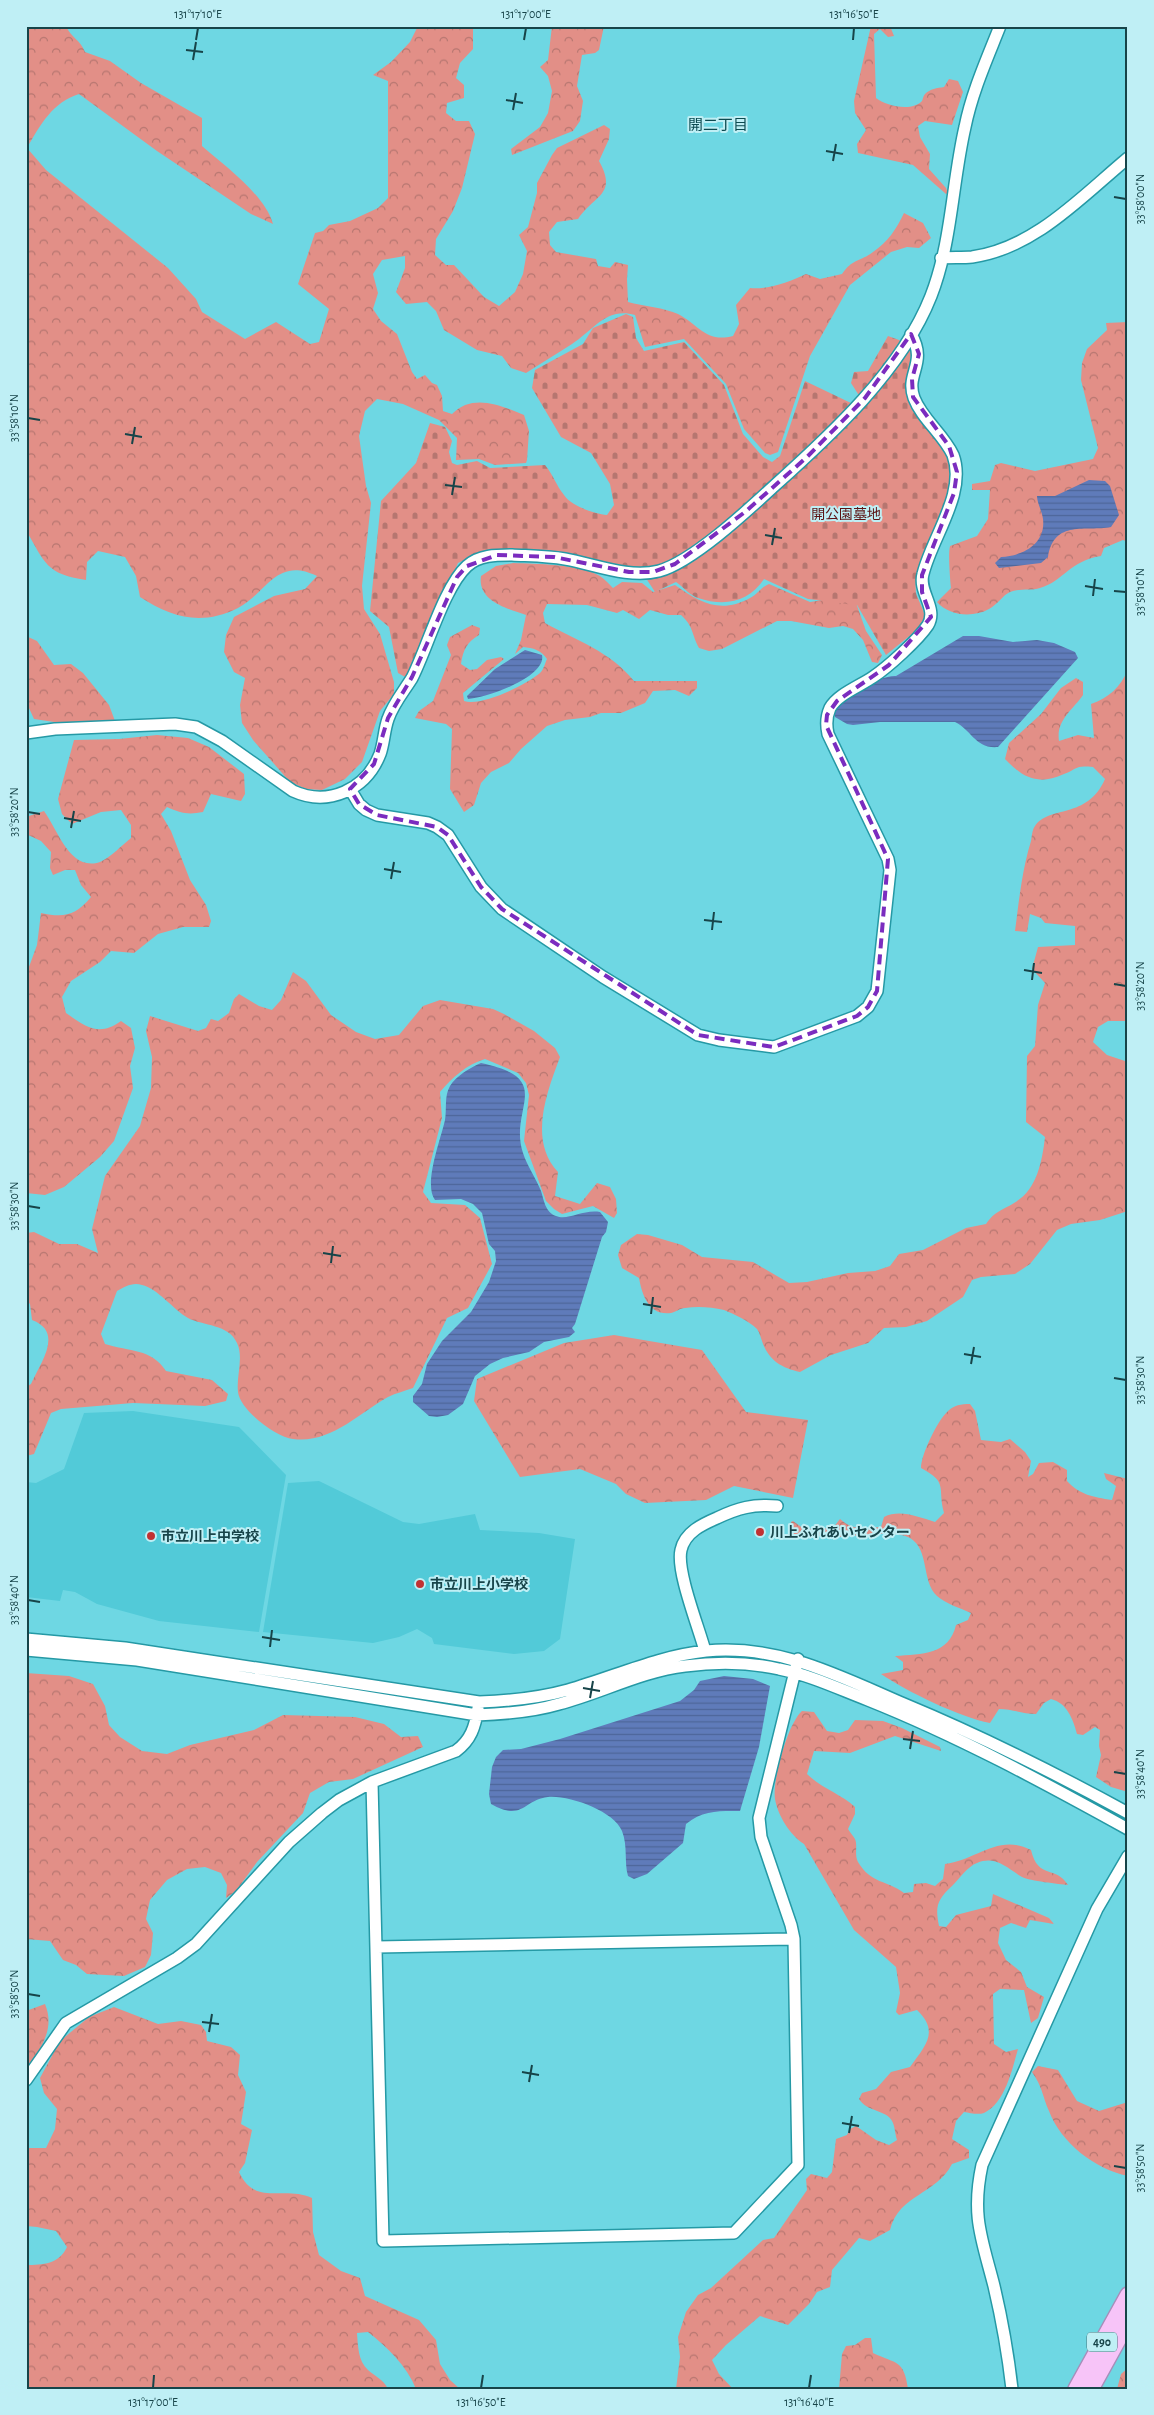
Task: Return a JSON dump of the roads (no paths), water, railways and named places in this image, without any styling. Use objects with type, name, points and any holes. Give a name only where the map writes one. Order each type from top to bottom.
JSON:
[{"type":"highway","name":"490","points":[[1076,2389],[1128,2295]]},
{"type":"highway","name":"490","points":[[1091,2389],[1128,2322]]},
{"type":"street","points":[[26,733],[56,729],[185,725],[208,732],[293,791],[304,796],[330,798],[350,789],[368,773],[377,759],[388,718],[412,677],[457,577],[474,561],[497,555],[554,557],[629,572],[653,572],[675,564],[715,537],[807,457],[865,398],[911,334],[932,293],[955,196],[969,108],[1000,26]]},
{"type":"street","points":[[941,258],[971,257],[1027,239],[1047,226],[1128,158]]},
{"type":"street","points":[[350,789],[359,804],[366,810],[378,815],[421,821],[437,827],[448,835],[481,888],[502,909],[603,977],[698,1035],[719,1040],[774,1047],[857,1016],[868,1007],[877,991],[890,870],[883,847],[828,734],[827,715],[837,701],[890,665],[928,625],[931,611],[922,592],[922,574],[956,483],[957,464],[951,450],[913,397],[912,379],[919,354],[911,334]]},
{"type":"street","points":[[705,1651],[681,1566],[681,1550],[685,1541],[701,1525],[743,1506],[759,1504],[776,1506]]},
{"type":"street","points":[[26,1638],[125,1648],[479,1702],[511,1701],[546,1695],[664,1659],[705,1651],[747,1650],[798,1659],[831,1671],[957,1726],[1047,1769],[1128,1813]]},
{"type":"street","points":[[26,1650],[137,1660],[477,1715],[536,1710],[682,1666],[733,1663],[794,1673],[827,1684],[949,1734],[1037,1778],[1128,1829]]},
{"type":"street","points":[[372,1782],[383,2241],[734,2233],[798,2166],[794,1939],[761,1837],[759,1818],[798,1659]]},
{"type":"street","points":[[26,2080],[66,2022],[177,1958],[196,1944],[288,1842],[339,1800],[372,1782],[456,1751],[472,1736],[479,1702]]},
{"type":"street","points":[[1012,2389],[1003,2327],[977,2214],[978,2181],[990,2145],[1097,1909],[1128,1856]]},
{"type":"street","points":[[377,1948],[794,1939]]},
{"type":"place","name":"川上ふれあいセンター","points":[[760,1532]]},
{"type":"place","name":"市立川上中学校","points":[[151,1536]]},
{"type":"place","name":"市立川上小学校","points":[[420,1584]]},
{"type":"district","name":"開二丁目","points":[[718,125]]},
{"type":"park label","name":"開公園墓地","points":[[846,514]]}]
